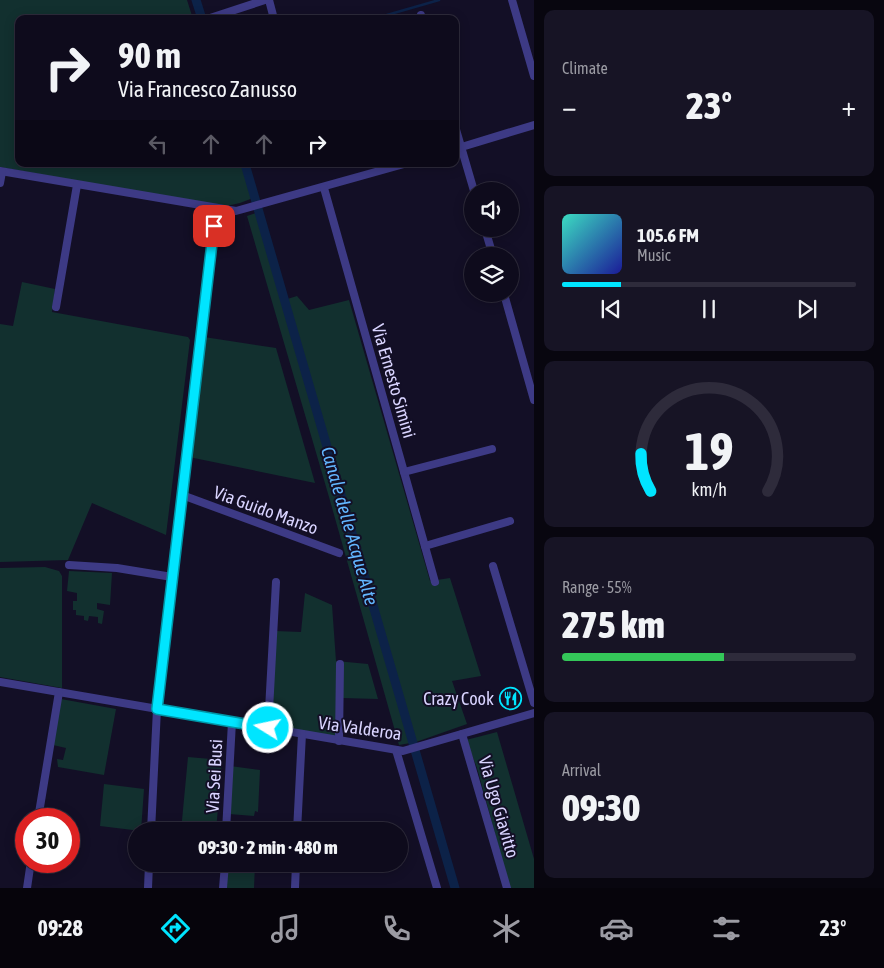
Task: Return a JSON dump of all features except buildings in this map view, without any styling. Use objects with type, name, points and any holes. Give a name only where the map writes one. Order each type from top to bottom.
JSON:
[{"type":"street","points":[[220,15],[267,0],[273,15]]},
{"type":"street","points":[[512,0],[534,76]]},
{"type":"street","points":[[459,148],[534,125]]},
{"type":"street","points":[[459,151],[471,182]]},
{"type":"street","points":[[0,183],[1,172],[236,211],[394,167]]},
{"type":"street","points":[[56,308],[77,185]]},
{"type":"street","name":"Via Ernesto Simini","points":[[324,188],[435,582]]},
{"type":"street","points":[[151,822],[157,709],[216,208]]},
{"type":"street","points":[[506,302],[534,400]]},
{"type":"street","points":[[404,472],[492,449]]},
{"type":"street","name":"Via Guido Manzo","points":[[182,495],[340,553]]},
{"type":"street","points":[[425,546],[510,521]]},
{"type":"street","points":[[69,565],[117,568],[172,577]]},
{"type":"street","points":[[493,566],[534,703]]},
{"type":"street","points":[[268,728],[276,582]]},
{"type":"street","points":[[339,740],[340,664]]},
{"type":"street","name":"Via Valderoa","points":[[0,682],[399,751],[534,713]]},
{"type":"street","points":[[40,808],[59,692]]},
{"type":"street","name":"Via Sei Busi","points":[[226,822],[232,722]]},
{"type":"street","points":[[297,822],[302,734]]},
{"type":"street","name":"Via Ugo Giavitto","points":[[462,734],[507,888]]},
{"type":"street","points":[[399,751],[437,888]]},
{"type":"street","points":[[148,888],[149,872]]},
{"type":"street","points":[[224,888],[225,872]]},
{"type":"street","points":[[295,888],[296,872]]},
{"type":"street","points":[[27,888],[29,873]]},
{"type":"green space","points":[[0,0],[187,0],[192,15],[15,15],[15,167],[243,167],[253,198],[222,207],[0,167]]},
{"type":"green space","points":[[256,213],[281,301],[297,296],[309,310],[349,300],[430,581],[450,578],[481,676],[452,681],[467,724],[416,742],[399,745],[247,216]]},
{"type":"green space","points":[[22,282],[55,289],[52,312],[188,337],[190,340],[166,535],[92,503],[68,560],[0,562],[0,324],[13,326]]},
{"type":"green space","points":[[204,337],[276,348],[315,483],[189,457]]},
{"type":"green space","points":[[45,567],[59,571],[62,576],[62,688],[0,677],[0,568]]},
{"type":"green space","points":[[69,571],[112,573],[110,605],[97,603],[97,609],[104,611],[102,624],[98,623],[98,617],[89,616],[88,621],[84,620],[84,616],[76,615],[76,610],[73,610],[73,601],[77,601],[77,593],[67,591]]},
{"type":"green space","points":[[305,593],[332,605],[336,661],[368,664],[378,699],[343,698],[342,738],[269,727],[275,631],[301,632]]},
{"type":"green space","points":[[61,699],[116,709],[104,775],[58,767],[57,759],[63,760],[66,748],[53,745]]},
{"type":"green space","points":[[497,732],[534,859],[534,888],[510,888],[477,768],[466,740]]},
{"type":"green space","points":[[188,757],[222,760],[217,822],[182,822]]},
{"type":"green space","points":[[230,766],[260,770],[258,812],[255,811],[254,816],[229,814]]},
{"type":"green space","points":[[104,784],[144,789],[142,822],[128,822],[128,829],[100,826]]},
{"type":"green space","points":[[223,872],[255,872],[254,888],[222,888]]},
{"type":"waterway","name":"Canale delle Acque Alte","points":[[196,0],[201,15]]},
{"type":"waterway","points":[[387,15],[439,0]]},
{"type":"waterway","name":"Canale delle Acque Alte","points":[[246,167],[455,888]]},
{"type":"place","name":"Crazy Cook","points":[[510,698]]},
{"type":"route","points":[[214,226],[157,709],[268,728]]}]
